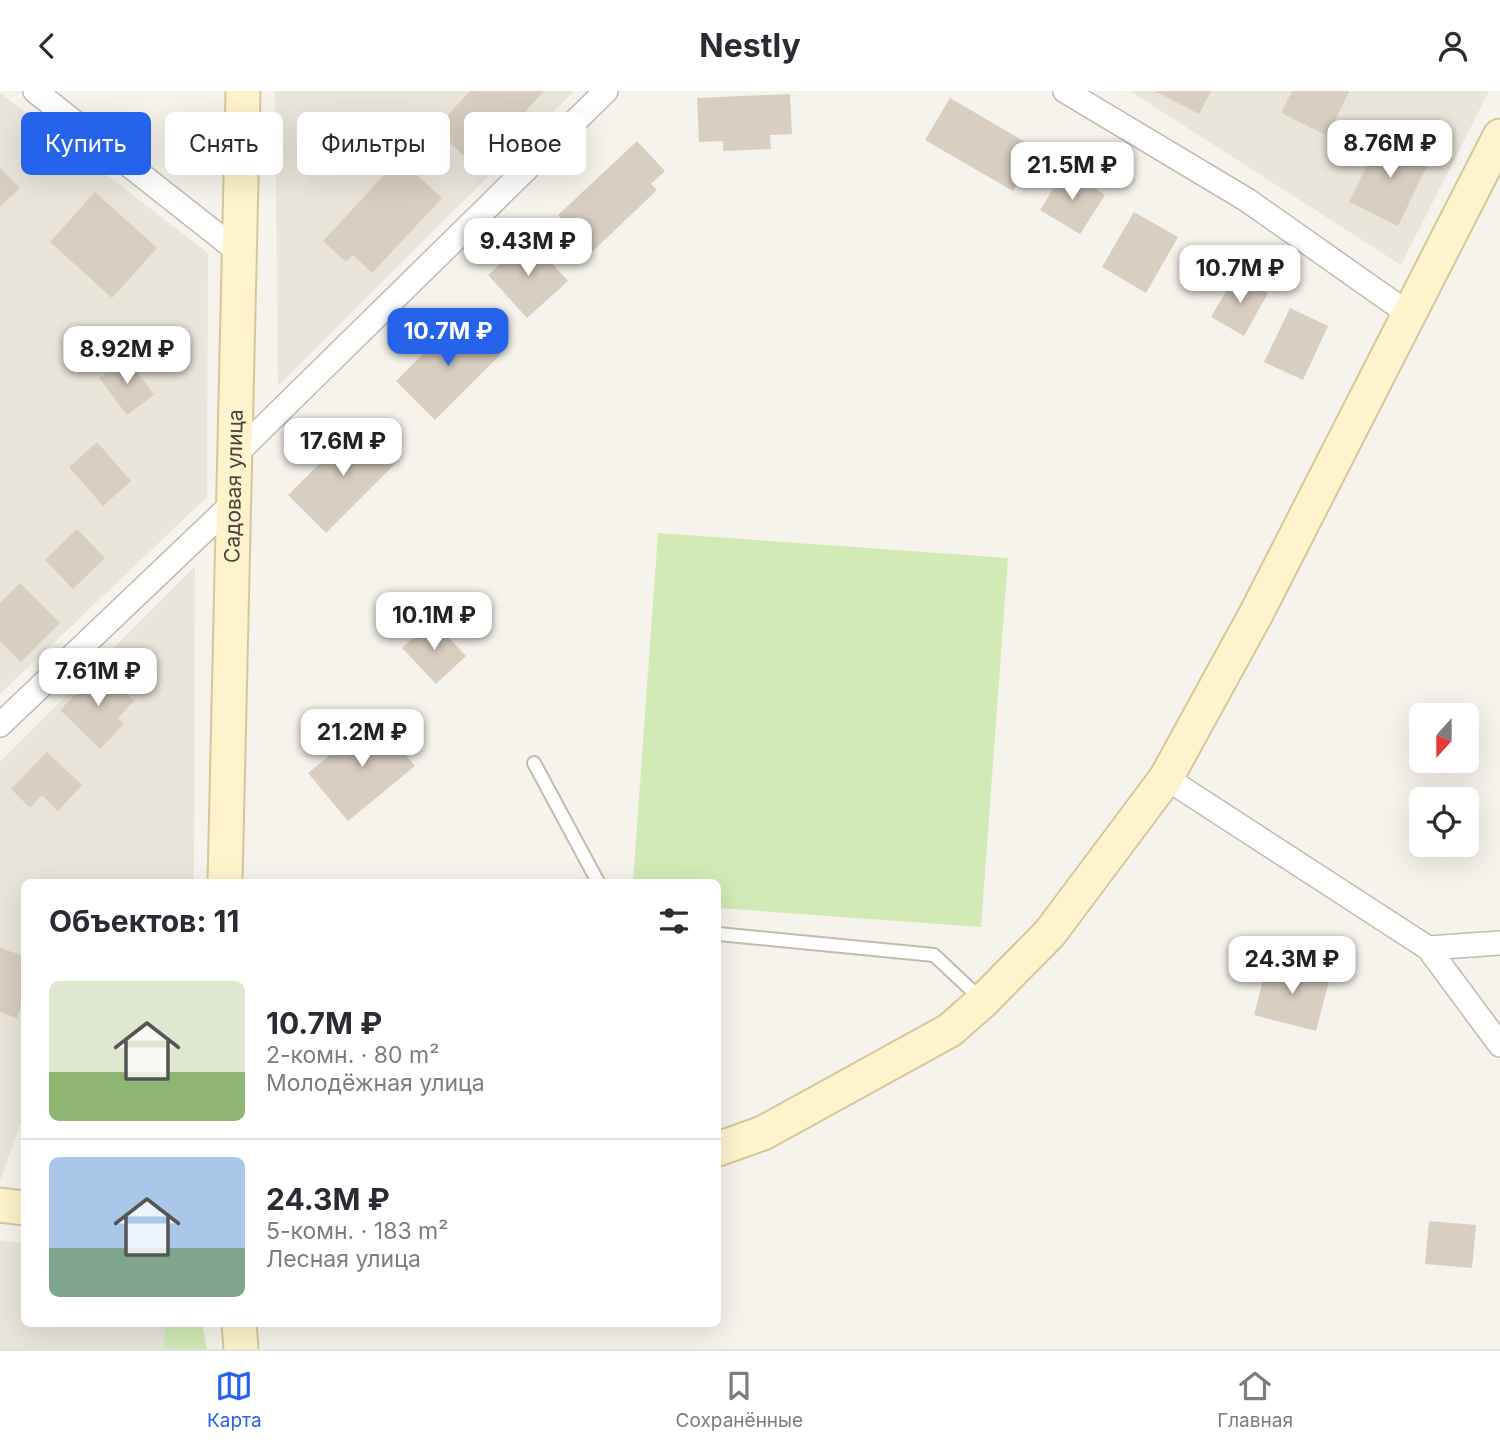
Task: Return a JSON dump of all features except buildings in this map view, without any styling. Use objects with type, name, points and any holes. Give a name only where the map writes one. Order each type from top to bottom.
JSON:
[{"type":"main road","name":"Садовая улица","points":[[225,879],[243,91]]},
{"type":"main road","points":[[721,1148],[763,1133],[950,1031],[1050,933],[1166,778],[1256,614],[1500,136]]},
{"type":"main road","points":[[0,1205],[21,1208]]},
{"type":"main road","points":[[239,1327],[242,1349]]},
{"type":"street","points":[[35,91],[239,252]]},
{"type":"street","points":[[235,455],[607,91]]},
{"type":"street","points":[[1065,91],[1247,199],[1409,314]]},
{"type":"street","points":[[0,725],[232,504]]},
{"type":"street","points":[[1166,778],[1429,948],[1500,1045]]},
{"type":"street","points":[[1429,948],[1500,943]]},
{"type":"lane","points":[[534,763],[596,879]]},
{"type":"lane","points":[[721,934],[934,955],[983,1001]]},
{"type":"shaded area","points":[[275,91],[574,91],[553,112],[464,112],[464,175],[490,175],[278,386],[276,175],[283,175],[283,112],[275,112]]},
{"type":"shaded area","points":[[1130,91],[1489,91],[1401,265]]},
{"type":"shaded area","points":[[0,93],[25,112],[21,112],[21,175],[107,175],[208,253],[207,497],[0,694]]},
{"type":"shaded area","points":[[195,566],[194,879],[21,879],[21,1122],[0,1181],[0,762]]},
{"type":"shaded area","points":[[0,1240],[21,1244],[21,1327],[178,1327],[182,1349],[0,1349]]},
{"type":"green space","points":[[658,533],[1008,558],[981,927],[721,908],[721,879],[633,879]]},
{"type":"green space","points":[[166,1327],[203,1327],[207,1349],[163,1349]]}]
